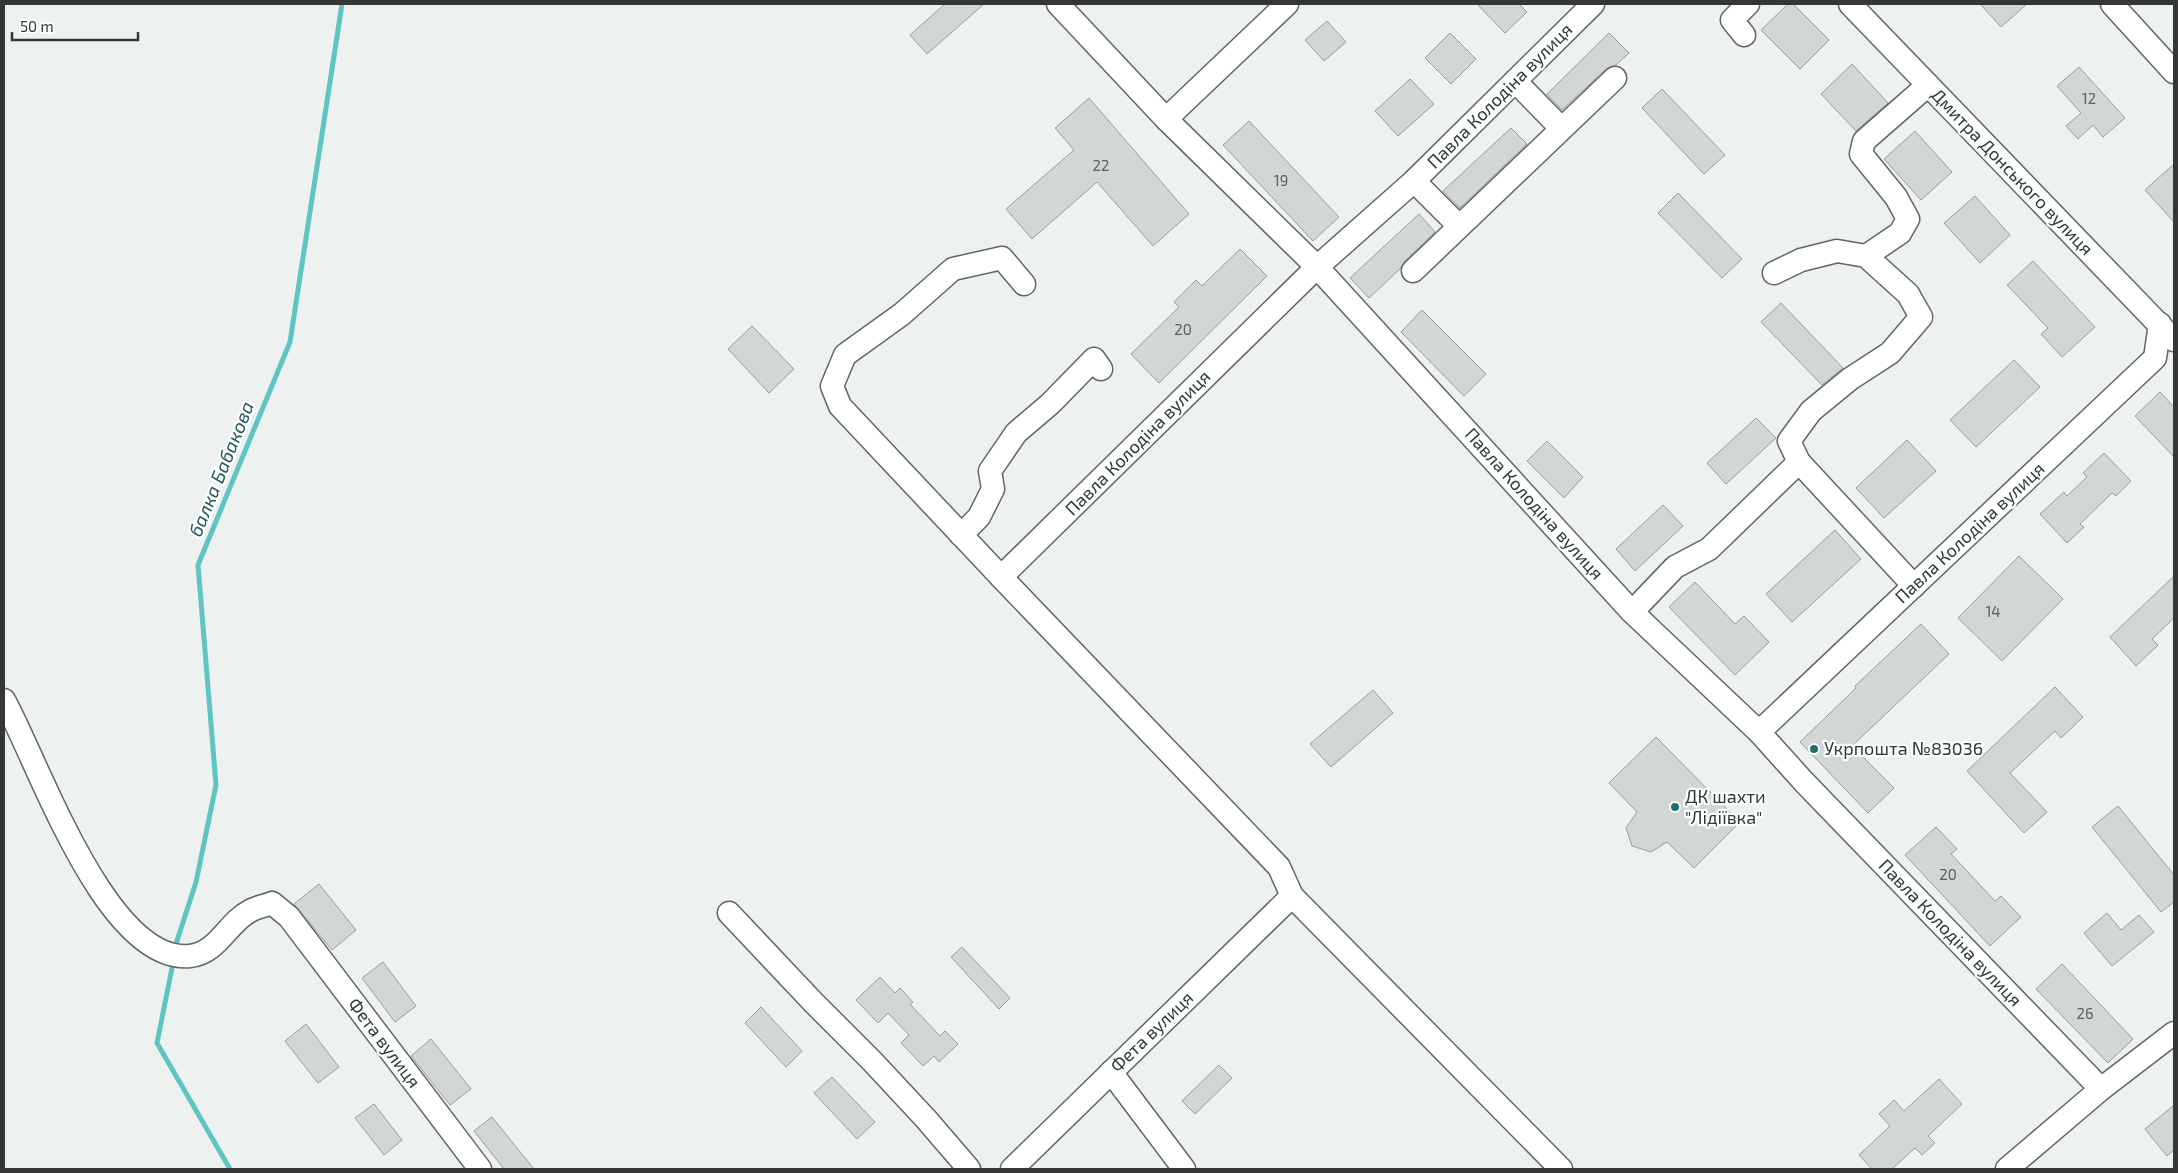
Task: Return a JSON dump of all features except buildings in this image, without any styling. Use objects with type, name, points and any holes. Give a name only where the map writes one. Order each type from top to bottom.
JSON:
[{"type":"street","points":[[1060,4],[1166,119],[1317,267]]},
{"type":"street","points":[[1166,119],[1287,4]]},
{"type":"street","name":"Павла Колодіна вулиця","points":[[1002,578],[1317,267],[1414,181],[1593,4]]},
{"type":"street","points":[[1744,34],[1732,20],[1748,4]]},
{"type":"street","name":"Дмитра Донського вулиця","points":[[1850,4],[1928,85],[2169,325]]},
{"type":"street","points":[[2112,4],[2174,72]]},
{"type":"street","points":[[1413,271],[1615,78]]},
{"type":"street","points":[[1515,81],[1561,128]]},
{"type":"street","points":[[1866,256],[1900,233],[1908,219],[1896,197],[1862,154],[1864,141],[1928,85]]},
{"type":"street","points":[[1414,181],[1459,226]]},
{"type":"street","points":[[1774,273],[1801,260],[1837,251],[1866,256],[1908,294],[1921,317],[1890,352],[1850,379],[1811,411],[1789,440],[1799,462],[1914,586]]},
{"type":"street","points":[[1024,284],[1002,258],[953,269],[902,314],[845,355],[832,386],[840,406],[1002,578],[1280,867],[1292,896],[1561,1169]]},
{"type":"street","name":"Павла Колодіна вулиця","points":[[1317,267],[1632,612],[1760,732],[1804,782],[2101,1089]]},
{"type":"street","name":"Павла Колодіна вулиця","points":[[1760,732],[2156,358],[2169,325]]},
{"type":"street","points":[[961,535],[978,517],[993,489],[990,470],[1016,433],[1050,404],[1094,360]]},
{"type":"street","points":[[1632,612],[1675,567],[1709,548],[1799,462]]},
{"type":"street","name":"Фета вулиця","points":[[4,700],[75,849],[124,922],[147,943],[165,953],[191,956],[210,948],[249,911],[272,903],[289,917],[480,1169]]},
{"type":"street","name":"Фета вулиця","points":[[1012,1169],[1292,896]]},
{"type":"street","points":[[729,913],[872,1061],[969,1169]]},
{"type":"street","points":[[2007,1169],[2101,1089],[2174,1033]]},
{"type":"street","points":[[1111,1072],[1184,1169]]},
{"type":"waterway","name":"балка Бабакова","points":[[175,947],[196,882],[216,785],[198,565],[290,342],[342,4]]},
{"type":"waterway","name":"балка Бабакова","points":[[173,963],[157,1043],[230,1169]]},
{"type":"place","name":"Укрпошта №83036","points":[[1814,749]]},
{"type":"place","name":"ДК шахти \"Лідіївка\"","points":[[1675,807]]}]
